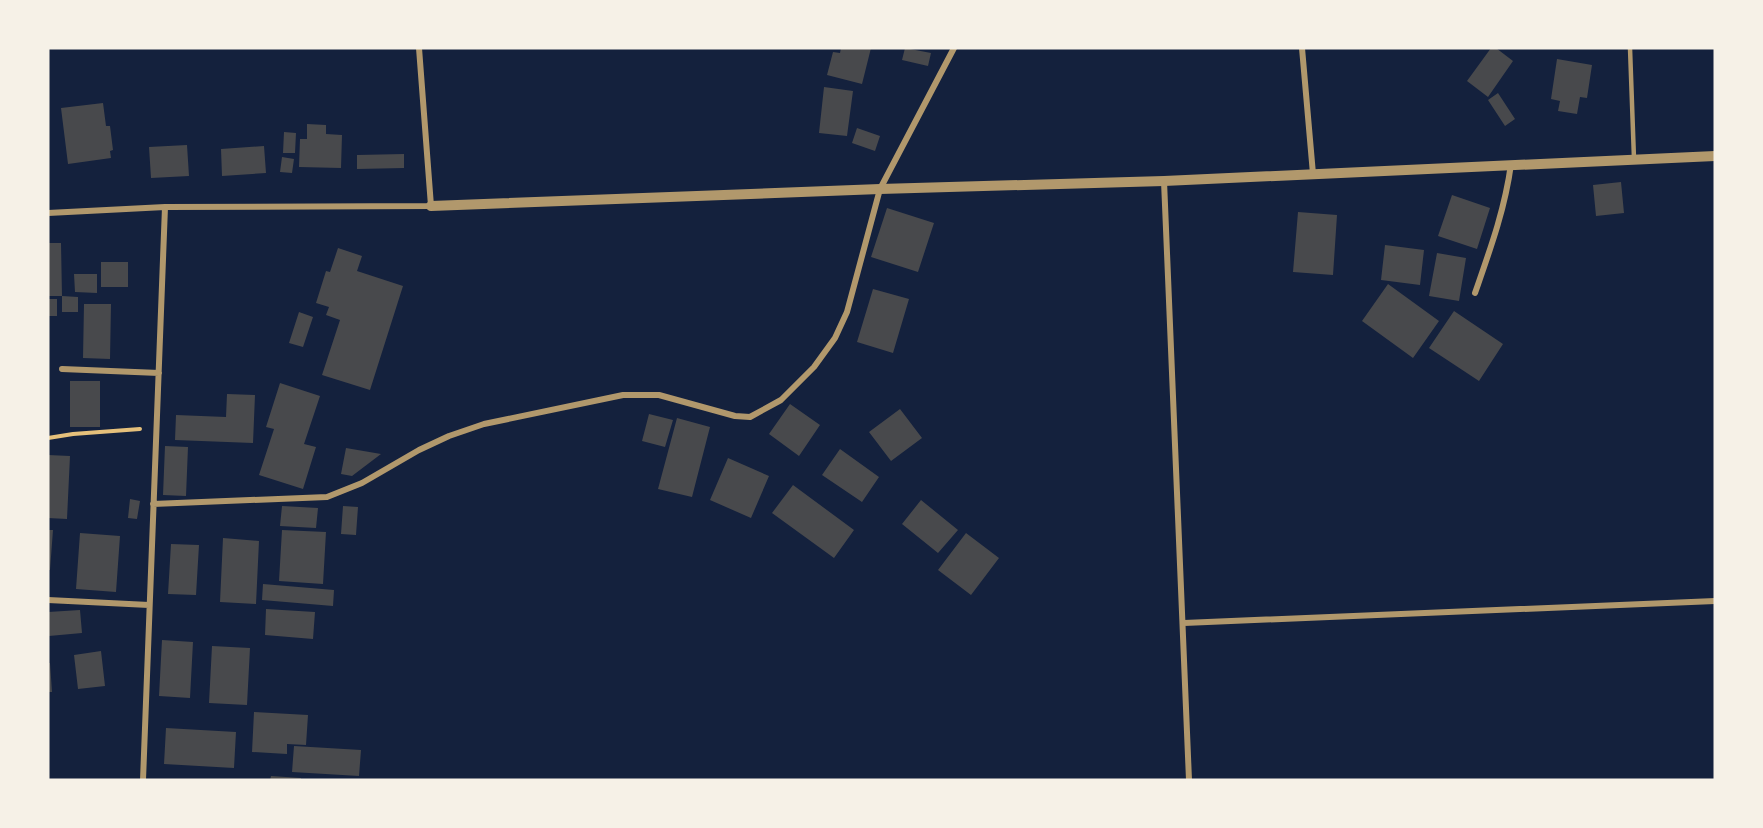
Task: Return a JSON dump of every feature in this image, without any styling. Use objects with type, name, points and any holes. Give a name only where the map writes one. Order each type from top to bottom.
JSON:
[{"type":"street","points":[[418,48],[432,206]]},
{"type":"street","points":[[153,504],[327,497],[362,483],[419,450],[449,436],[484,424],[623,395],[659,395],[735,416],[750,417],[781,400],[814,367],[835,338],[847,312],[880,189],[954,48]]},
{"type":"street","points":[[1302,48],[1313,174]]},
{"type":"street","points":[[48,213],[165,207],[432,206],[1164,181],[1715,156]]},
{"type":"street","points":[[1475,293],[1506,196],[1510,164]]},
{"type":"street","points":[[1164,181],[1189,780]]},
{"type":"street","points":[[143,780],[165,207]]},
{"type":"street","points":[[62,369],[159,373]]},
{"type":"street","points":[[48,600],[149,605]]},
{"type":"street","points":[[1184,623],[1715,601]]},
{"type":"lane","points":[[1630,48],[1634,159]]},
{"type":"path","points":[[48,438],[92,432],[156,428]]},
{"type":"building","points":[[841,48],[871,48],[862,84],[827,75],[833,52],[840,53]]},
{"type":"building","points":[[905,48],[931,53],[928,66],[902,60]]},
{"type":"building","points":[[1491,48],[1496,48],[1513,61],[1488,97],[1467,81]]},
{"type":"building","points":[[1557,59],[1592,65],[1587,98],[1580,97],[1577,114],[1558,111],[1560,101],[1551,99]]},
{"type":"building","points":[[824,87],[853,91],[847,136],[819,133]]},
{"type":"building","points":[[1498,93],[1515,119],[1505,126],[1488,100]]},
{"type":"building","points":[[103,103],[106,126],[110,126],[113,150],[110,151],[111,158],[68,164],[61,108]]},
{"type":"building","points":[[307,124],[326,125],[326,134],[342,135],[341,168],[299,167],[300,139],[307,139]]},
{"type":"building","points":[[857,128],[880,136],[875,151],[852,143]]},
{"type":"building","points":[[284,132],[296,133],[295,153],[283,153]]},
{"type":"building","points":[[187,145],[189,176],[151,178],[149,147]]},
{"type":"building","points":[[264,146],[266,173],[222,176],[221,149]]},
{"type":"building","points":[[404,154],[404,168],[357,169],[357,155]]},
{"type":"building","points":[[282,157],[294,159],[292,173],[280,172]]},
{"type":"building","points":[[1621,182],[1624,213],[1596,216],[1593,185]]},
{"type":"building","points":[[1452,195],[1490,208],[1477,249],[1438,236]]},
{"type":"building","points":[[887,208],[934,223],[918,272],[871,257]]},
{"type":"building","points":[[1298,212],[1337,215],[1333,275],[1293,272]]},
{"type":"building","points":[[48,243],[61,243],[62,296],[48,296]]},
{"type":"building","points":[[1385,245],[1424,250],[1420,285],[1381,280]]},
{"type":"building","points":[[338,248],[362,256],[357,271],[403,286],[370,390],[322,375],[340,320],[326,315],[329,307],[316,303],[326,271],[330,272]]},
{"type":"building","points":[[1437,253],[1466,258],[1459,301],[1429,296]]},
{"type":"building","points":[[101,262],[128,262],[128,287],[101,287]]},
{"type":"building","points":[[74,274],[97,274],[97,293],[75,292]]},
{"type":"building","points":[[1388,284],[1439,321],[1413,358],[1362,321]]},
{"type":"building","points":[[873,289],[909,299],[893,353],[857,342]]},
{"type":"building","points":[[62,296],[78,297],[78,312],[62,312]]},
{"type":"building","points":[[48,299],[57,299],[57,316],[48,316]]},
{"type":"building","points":[[84,304],[111,304],[110,359],[83,358]]},
{"type":"building","points":[[1454,311],[1503,344],[1479,381],[1429,348]]},
{"type":"building","points":[[299,312],[313,317],[303,347],[289,343]]},
{"type":"building","points":[[70,381],[100,381],[100,427],[70,427]]},
{"type":"building","points":[[280,383],[320,396],[304,444],[316,447],[303,489],[259,475],[274,429],[266,427]]},
{"type":"building","points":[[227,394],[255,395],[253,443],[175,440],[176,415],[226,417]]},
{"type":"building","points":[[790,404],[820,425],[799,456],[769,434]]},
{"type":"building","points":[[900,409],[922,438],[891,461],[869,432]]},
{"type":"building","points":[[649,414],[673,420],[665,447],[642,441]]},
{"type":"building","points":[[677,418],[710,427],[692,497],[658,489]]},
{"type":"building","points":[[165,446],[188,447],[186,496],[163,495]]},
{"type":"building","points":[[346,448],[381,454],[352,476],[341,474]]},
{"type":"building","points":[[840,449],[879,477],[862,502],[822,475]]},
{"type":"building","points":[[48,455],[70,456],[67,519],[48,518]]},
{"type":"building","points":[[728,458],[769,476],[751,518],[710,500]]},
{"type":"building","points":[[793,485],[854,530],[834,558],[772,513]]},
{"type":"building","points":[[130,499],[140,501],[137,519],[128,518]]},
{"type":"building","points":[[921,500],[958,530],[938,553],[902,524]]},
{"type":"building","points":[[282,506],[318,508],[316,528],[280,526]]},
{"type":"building","points":[[343,506],[358,507],[356,535],[341,534]]},
{"type":"building","points":[[48,530],[53,530],[50,570],[48,570]]},
{"type":"building","points":[[282,530],[326,532],[323,584],[279,581]]},
{"type":"building","points":[[80,533],[120,536],[116,592],[76,589]]},
{"type":"building","points":[[966,533],[999,558],[971,595],[938,570]]},
{"type":"building","points":[[223,538],[259,541],[256,604],[220,602]]},
{"type":"building","points":[[171,544],[199,545],[196,595],[168,594]]},
{"type":"building","points":[[263,584],[334,590],[333,606],[262,600]]},
{"type":"building","points":[[266,609],[315,612],[313,639],[265,635]]},
{"type":"building","points":[[80,610],[82,633],[49,636],[48,612]]},
{"type":"building","points":[[162,640],[193,642],[190,698],[159,696]]},
{"type":"building","points":[[212,646],[250,648],[247,705],[209,703]]},
{"type":"building","points":[[101,651],[105,686],[78,689],[74,655]]},
{"type":"building","points":[[48,663],[50,663],[52,692],[48,692]]},
{"type":"building","points":[[254,712],[308,715],[306,745],[287,744],[287,754],[252,752]]},
{"type":"building","points":[[166,728],[236,732],[234,768],[164,764]]},
{"type":"building","points":[[294,746],[361,750],[359,776],[292,772]]},
{"type":"building","points":[[271,776],[301,778],[301,780],[270,780]]}]
